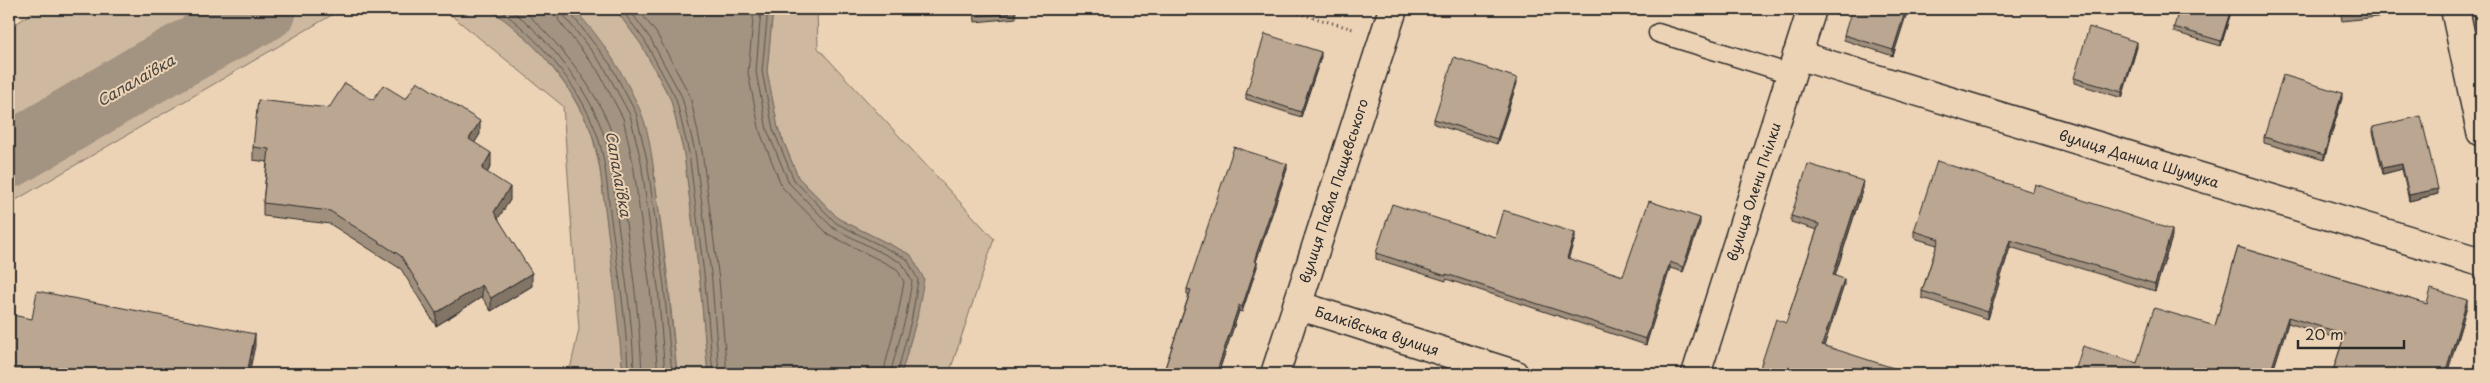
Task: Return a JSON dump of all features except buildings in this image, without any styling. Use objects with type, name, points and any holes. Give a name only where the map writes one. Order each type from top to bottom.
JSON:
[{"type":"street","name":"вулиця Павла Пащевського","points":[[1275,374],[1393,9]]},
{"type":"street","name":"вулиця Олени Пчілки","points":[[1696,374],[1812,9]]},
{"type":"street","points":[[2455,9],[2481,132]]},
{"type":"street","name":"вулиця Данила Шумука","points":[[1794,65],[2481,262]]},
{"type":"street","name":"Балківська вулиця","points":[[1297,305],[1514,374]]},
{"type":"lane","points":[[1658,33],[1794,65]]},
{"type":"path","points":[[1284,9],[1384,38]]},
{"type":"shaded area","points":[[37,9],[342,9],[9,204],[9,29]]},
{"type":"shaded area","points":[[415,9],[489,9],[510,23],[542,54],[569,90],[591,130],[600,169],[616,292],[623,374],[569,374],[579,329],[563,106],[451,15]]},
{"type":"shaded area","points":[[573,9],[615,9],[641,44],[671,100],[684,154],[700,282],[708,374],[677,374],[669,286],[652,159],[582,18]]},
{"type":"shaded area","points":[[773,9],[817,9],[818,48],[994,239],[949,374],[901,374],[917,318],[911,255],[839,219],[798,177],[778,128],[767,71]]},
{"type":"shaded area","points":[[2470,9],[2481,9],[2481,67]]},
{"type":"water","points":[[489,9],[573,9],[602,43],[627,83],[644,120],[651,152],[677,374],[623,374],[601,178],[596,148],[590,129],[572,94],[548,62],[520,33]]},
{"type":"water","points":[[615,9],[773,9],[767,71],[778,128],[798,177],[839,219],[911,255],[924,279],[917,318],[901,374],[708,374],[700,282],[684,154],[671,100],[641,44]]},
{"type":"waterway","name":"Сапалаївка","points":[[9,156],[150,72],[265,9]]}]
